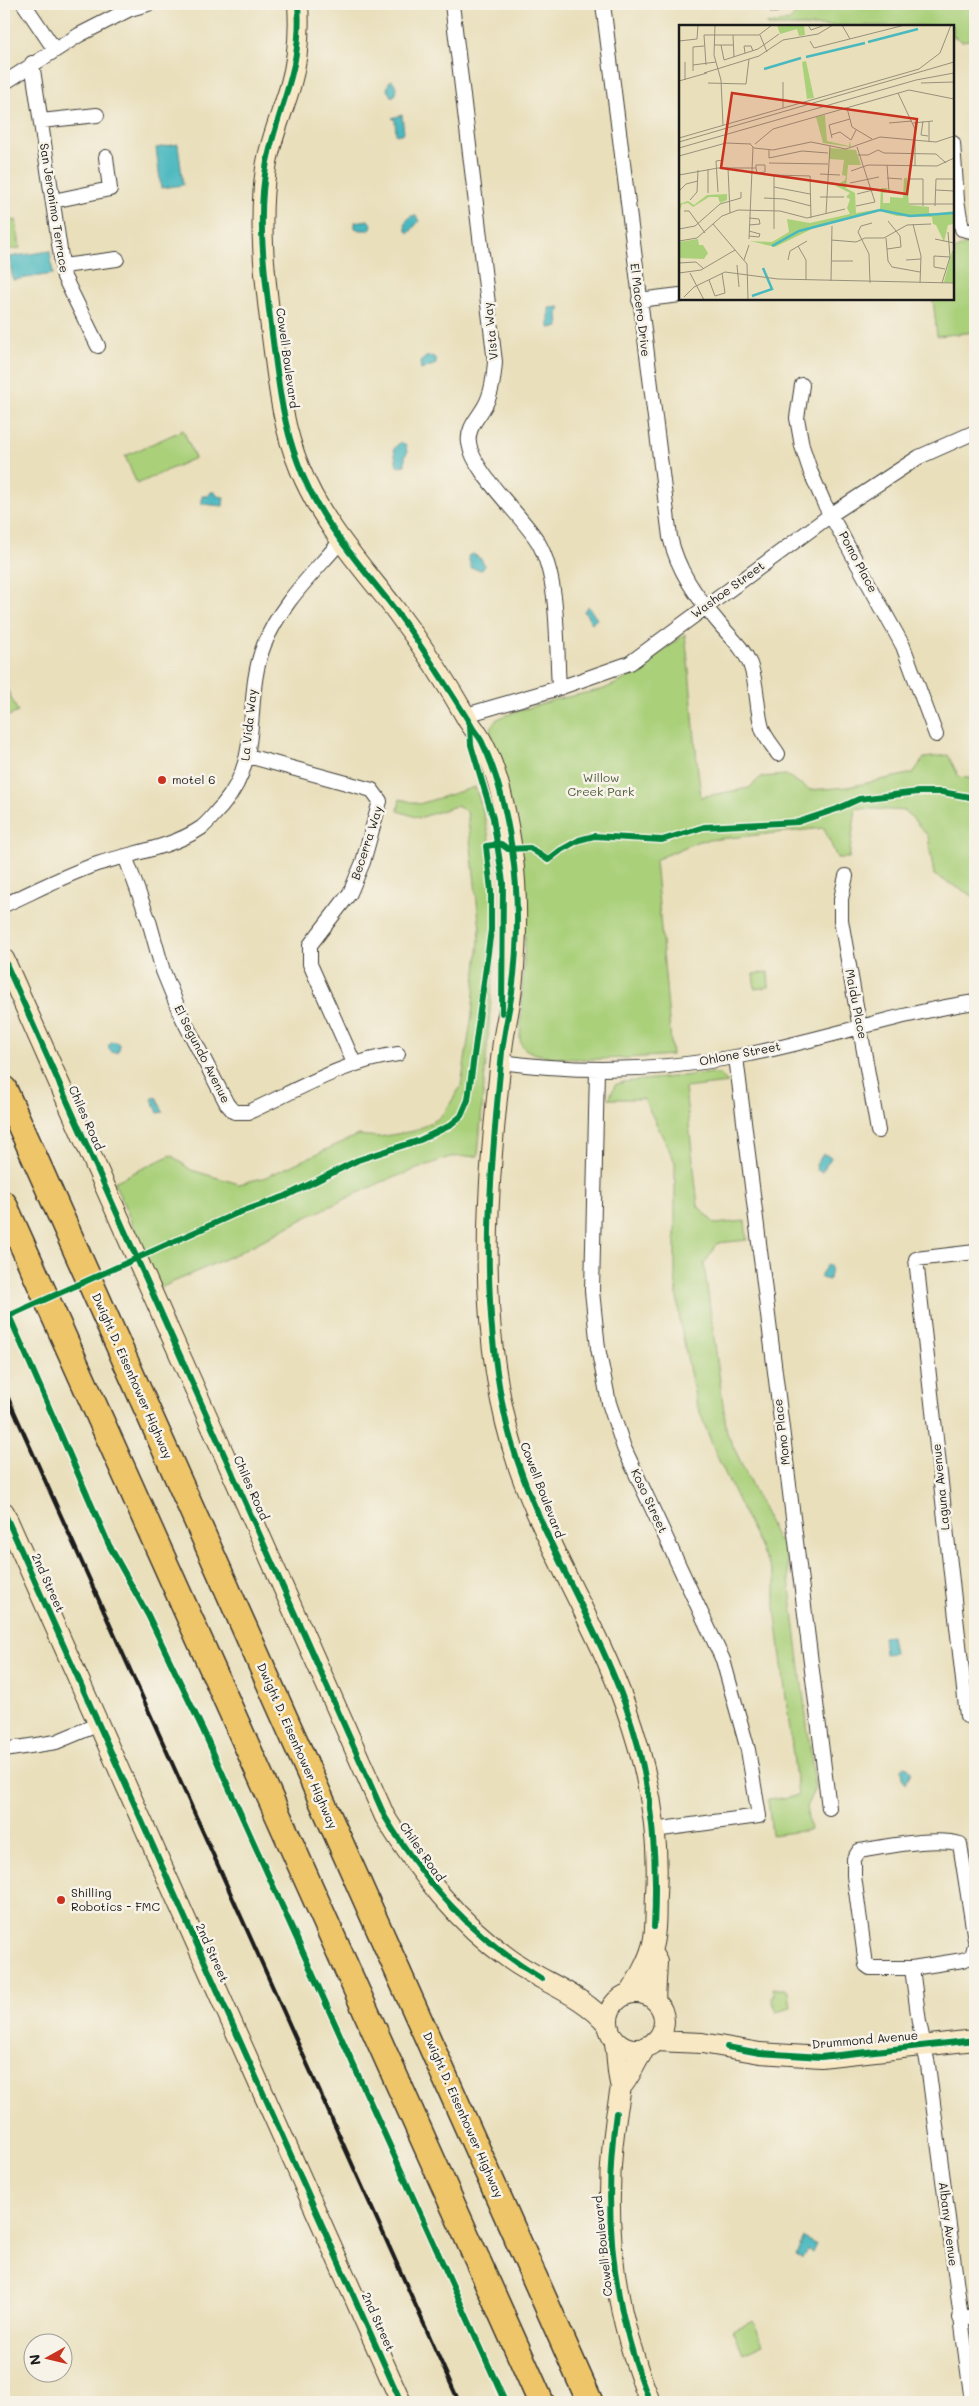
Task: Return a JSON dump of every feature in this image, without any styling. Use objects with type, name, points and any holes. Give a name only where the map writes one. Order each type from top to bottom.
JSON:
[{"type":"highway","name":"Dwight D. Eisenhower Highway","points":[[4,1089],[590,2402]]},
{"type":"highway","points":[[4,1204],[541,2402]]},
{"type":"main road","name":"Cowell Boulevard","points":[[298,4],[300,30],[298,54],[267,164],[262,224],[263,267],[279,399],[288,436],[300,470],[321,515],[340,542],[396,611],[444,677],[468,720],[471,745],[493,818],[503,882],[502,1053],[488,1208],[487,1263],[493,1353],[502,1406],[518,1466],[539,1519],[626,1707],[647,1782],[654,1830],[657,1874],[651,1952],[657,1962],[659,2008]]},
{"type":"main road","name":"Chiles Road","points":[[4,960],[385,1817],[409,1856],[440,1895],[478,1934],[511,1960],[569,1992]]},
{"type":"main road","name":"2nd Street","points":[[4,1512],[401,2402]]},
{"type":"main road","name":"Cowell Boulevard","points":[[625,1995],[638,1980],[644,1960],[651,1952]]},
{"type":"main road","points":[[569,1992],[595,1996],[638,1993],[659,2008],[660,2034],[651,2044],[629,2048],[611,2032],[599,2013],[569,1992]]},
{"type":"main road","points":[[611,2032],[609,2011],[625,1995]]},
{"type":"main road","name":"Drummond Avenue","points":[[659,2008],[702,2043]]},
{"type":"main road","name":"Cowell Boulevard","points":[[611,2032],[618,2061],[617,2076],[621,2087],[609,2179],[610,2232],[621,2307],[650,2402]]},
{"type":"main road","name":"Drummond Avenue","points":[[651,2044],[702,2043],[760,2053],[820,2057],[975,2040]]},
{"type":"main road","name":"Cowell Boulevard","points":[[621,2087],[630,2078],[635,2063],[651,2044]]},
{"type":"street","points":[[24,4],[55,50]]},
{"type":"street","points":[[4,83],[79,35],[130,9],[148,4]]},
{"type":"street","name":"Vista Way","points":[[452,4],[495,362],[488,400],[468,433],[469,444],[472,454],[488,479],[537,541],[546,560],[552,580],[560,688]]},
{"type":"street","name":"El Macero Drive","points":[[604,4],[639,300],[670,537],[675,558],[684,578],[718,623],[740,646],[750,663],[756,680],[762,730],[778,754]]},
{"type":"street","name":"San Jeronimo Terrace","points":[[32,64],[64,277],[98,346]]},
{"type":"street","points":[[41,122],[97,115]]},
{"type":"street","points":[[52,201],[110,189],[106,156]]},
{"type":"street","points":[[954,157],[957,200],[963,232]]},
{"type":"street","points":[[62,266],[117,259]]},
{"type":"street","points":[[639,300],[679,295]]},
{"type":"street","name":"Pomo Place","points":[[802,385],[797,418],[802,446],[811,473],[903,646],[936,735]]},
{"type":"street","name":"Washoe Street","points":[[468,720],[630,663],[832,514],[919,457],[975,432]]},
{"type":"street","name":"La Vida Way","points":[[4,905],[74,873],[179,839],[201,828],[229,798],[241,778],[248,756],[253,685],[264,645],[282,608],[340,542]]},
{"type":"street","name":"Becerra Way","points":[[248,756],[372,790],[380,801],[363,862],[350,894],[310,945],[309,954],[310,964],[354,1064]]},
{"type":"street","name":"El Segundo Avenue","points":[[126,856],[149,921],[163,971],[181,1015],[227,1104],[234,1112],[249,1112],[354,1064],[398,1054]]},
{"type":"street","name":"Maidu Place","points":[[846,876],[841,899],[841,920],[878,1131]]},
{"type":"street","name":"Ohlone Street","points":[[502,1053],[597,1070],[663,1067],[736,1057],[975,1002]]},
{"type":"street","name":"Mono Place","points":[[736,1057],[829,1808]]},
{"type":"street","name":"Koso Street","points":[[597,1070],[592,1291],[598,1348],[609,1404],[624,1448],[723,1660],[748,1750],[759,1816],[654,1830]]},
{"type":"street","name":"Laguna Avenue","points":[[971,1715],[916,1259],[975,1252]]},
{"type":"street","points":[[4,1750],[56,1742],[99,1724]]},
{"type":"street","points":[[975,1940],[960,1844],[951,1841],[902,1844],[859,1851],[854,1860],[854,1876],[866,1965],[870,1968],[912,1968],[963,1960],[972,1956],[975,1945]]},
{"type":"street","name":"Albany Avenue","points":[[912,1968],[972,2402]]},
{"type":"street","points":[[960,2318],[975,2316]]},
{"type":"green space","points":[[863,4],[975,4],[975,39],[962,41],[954,37],[954,25],[766,24],[790,21],[795,13]]},
{"type":"green space","points":[[16,220],[20,248],[4,250],[4,222]]},
{"type":"green space","points":[[969,242],[975,243],[975,332],[937,336],[933,300],[954,300],[954,250]]},
{"type":"green space","points":[[183,430],[195,458],[137,484],[125,456]]},
{"type":"green space","name":"Willow Creek Park","points":[[685,634],[701,797],[749,788],[761,777],[786,775],[810,790],[848,787],[913,773],[924,758],[948,755],[959,777],[975,779],[975,897],[934,875],[928,836],[906,811],[856,808],[849,858],[837,858],[824,828],[699,841],[655,860],[672,1055],[572,1059],[535,1054],[524,1048],[520,1040],[525,937],[490,729],[496,720],[503,716],[554,700],[604,689],[622,681]]},
{"type":"green space","points":[[4,683],[18,712],[4,718]]},
{"type":"green space","points":[[475,787],[484,814],[490,842],[495,898],[494,955],[478,1156],[450,1157],[384,1181],[305,1218],[238,1253],[160,1288],[114,1182],[171,1155],[191,1170],[239,1184],[266,1177],[358,1135],[379,1137],[414,1131],[436,1120],[445,1112],[461,1086],[472,1015],[480,929],[467,811],[456,806],[419,818],[398,811],[400,799],[419,804]]},
{"type":"green space","points":[[768,972],[769,987],[755,989],[753,974]]},
{"type":"green space","points":[[712,1073],[720,1074],[728,1083],[685,1088],[698,1206],[715,1224],[745,1221],[747,1240],[718,1243],[704,1264],[727,1433],[778,1541],[784,1540],[815,1788],[806,1807],[810,1830],[772,1835],[768,1800],[798,1796],[775,1608],[775,1579],[715,1452],[696,1402],[680,1323],[675,1275],[675,1162],[644,1099],[609,1099],[615,1085],[623,1082]]},
{"type":"green space","points":[[771,1989],[786,1989],[789,1992],[791,2008],[776,2012],[772,1998],[774,1993]]},
{"type":"green space","points":[[753,2321],[763,2344],[743,2353],[733,2330]]},
{"type":"water","points":[[392,80],[397,87],[396,94],[392,97],[387,90],[389,82]]},
{"type":"water","points":[[402,115],[404,133],[396,135],[395,120],[392,118]]},
{"type":"water","points":[[178,144],[183,185],[161,188],[156,148]]},
{"type":"water","points":[[411,216],[416,216],[419,221],[409,233],[406,231],[405,222]]},
{"type":"water","points":[[368,220],[372,225],[370,230],[355,228],[355,222]]},
{"type":"water","points":[[50,251],[53,274],[13,280],[9,257]]},
{"type":"water","points":[[560,307],[558,312],[559,327],[549,328],[549,308]]},
{"type":"water","points":[[432,356],[436,359],[436,364],[421,370],[420,362],[426,357]]},
{"type":"water","points":[[400,442],[406,445],[407,453],[405,465],[397,466],[394,449]]},
{"type":"water","points":[[211,492],[215,492],[217,496],[224,497],[223,506],[202,504],[202,496],[208,496]]},
{"type":"water","points":[[473,554],[481,559],[485,566],[482,570],[471,568],[468,556]]},
{"type":"water","points":[[588,606],[597,619],[592,623],[584,611]]},
{"type":"water","points":[[114,1041],[120,1047],[114,1053],[108,1047]]},
{"type":"water","points":[[154,1097],[157,1098],[163,1112],[158,1113],[152,1099]]},
{"type":"water","points":[[823,1154],[831,1158],[822,1172],[817,1170],[816,1165]]},
{"type":"water","points":[[828,1264],[831,1266],[829,1280],[821,1278],[821,1274]]},
{"type":"water","points":[[891,1636],[894,1653],[885,1654],[883,1637]]},
{"type":"water","points":[[904,1766],[908,1767],[911,1772],[906,1784],[903,1780],[902,1769]]},
{"type":"water","points":[[804,2238],[816,2244],[812,2253],[807,2250],[802,2258],[796,2255]]},
{"type":"railway","points":[[4,1389],[459,2402]]},
{"type":"cycle path","points":[[298,4],[299,27],[294,67],[267,162],[262,205],[264,270],[281,400],[298,463],[316,503],[352,556],[414,636],[481,740],[493,768],[505,809],[516,885],[517,921],[514,975],[502,1052],[491,1186],[489,1274],[496,1363],[503,1407],[526,1485],[558,1559],[611,1669],[635,1734],[647,1788],[654,1843],[654,1927]]},
{"type":"cycle path","points":[[470,725],[471,745],[493,818],[503,882],[502,1013]]},
{"type":"cycle path","points":[[4,1318],[235,1214],[286,1196],[358,1160],[420,1140],[449,1126],[461,1116],[468,1100],[491,930],[491,891],[486,846],[501,844],[508,849],[530,848],[548,860],[579,840],[594,836],[662,840],[704,827],[798,822],[837,809],[859,799],[918,792],[942,792],[975,798]]},
{"type":"cycle path","points":[[4,959],[385,1817],[418,1866],[453,1908],[494,1946],[542,1979]]},
{"type":"cycle path","points":[[4,1304],[109,1545],[148,1615],[203,1730],[505,2402]]},
{"type":"cycle path","points":[[4,1512],[401,2402]]},
{"type":"cycle path","points":[[727,2047],[760,2053],[821,2057],[975,2040]]},
{"type":"cycle path","points":[[616,2113],[610,2187],[614,2260],[619,2296],[627,2331],[637,2367],[650,2402]]},
{"type":"place","name":"motel 6","points":[[162,780]]},
{"type":"place","name":"Shilling Robotics - FMC","points":[[61,1900]]}]
